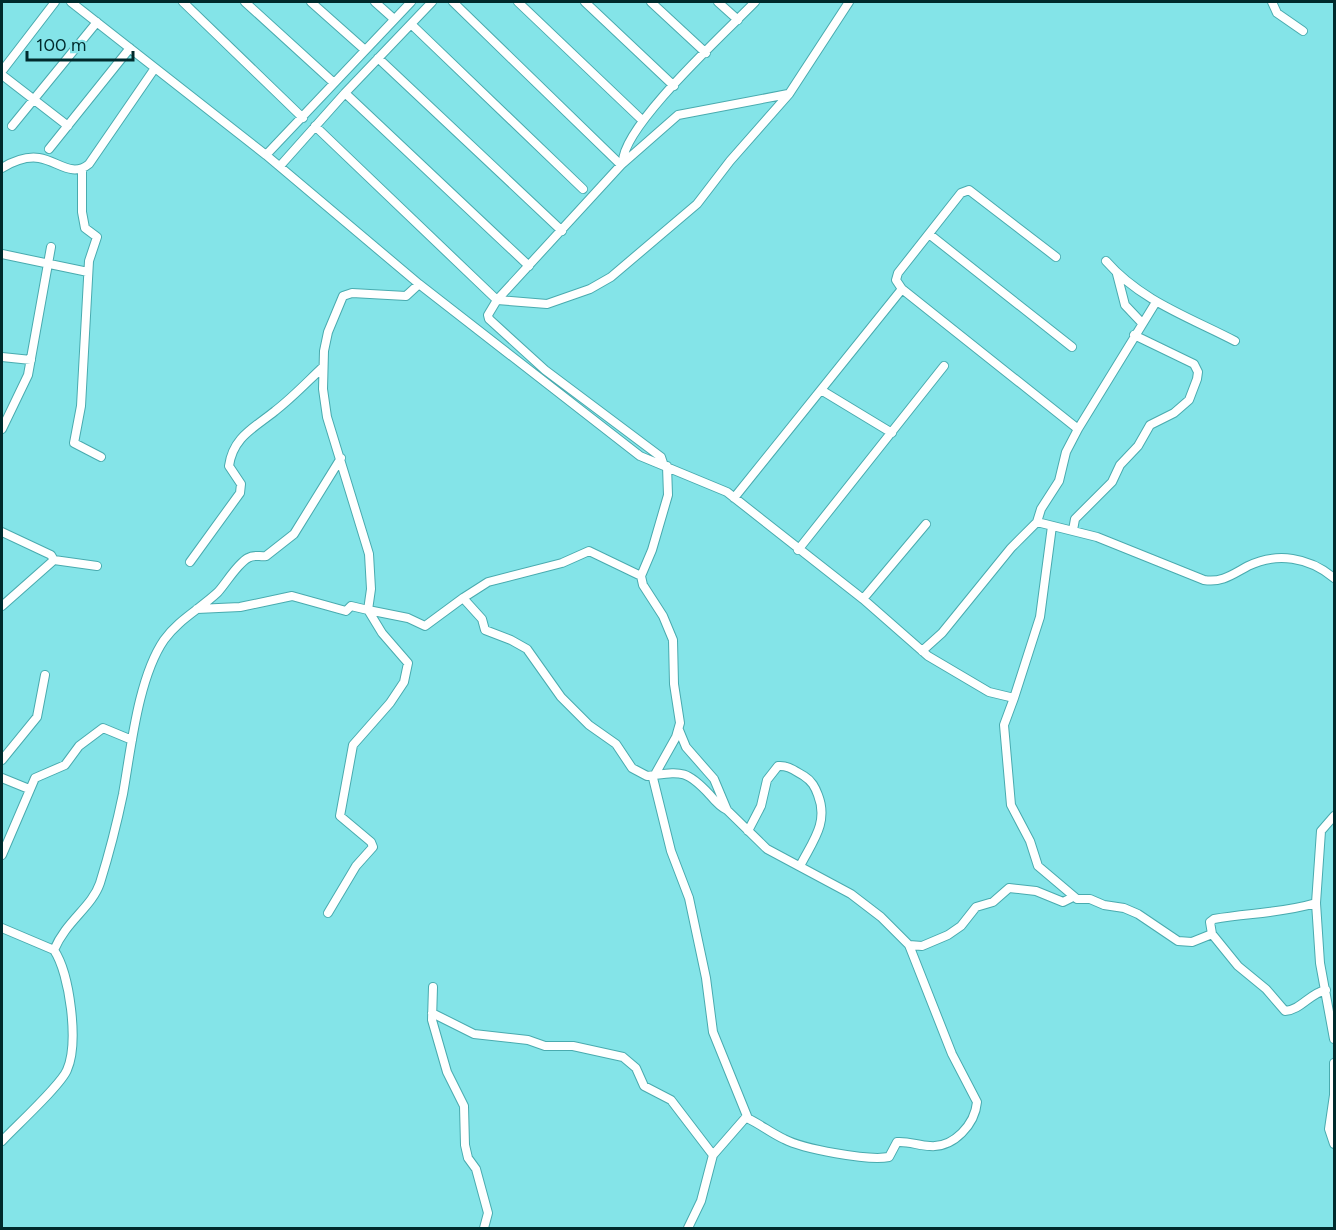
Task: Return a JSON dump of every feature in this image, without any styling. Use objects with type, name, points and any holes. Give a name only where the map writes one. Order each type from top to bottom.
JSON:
[{"type":"street","points":[[55,2],[2,73],[68,126]]},
{"type":"street","points":[[71,2],[280,166],[419,284],[640,456],[712,484],[735,498],[862,599],[922,651],[956,675],[989,692],[1014,698]]},
{"type":"street","points":[[183,2],[303,118]]},
{"type":"street","points":[[245,2],[334,83]]},
{"type":"street","points":[[311,2],[365,50]]},
{"type":"street","points":[[375,2],[394,20]]},
{"type":"street","points":[[266,155],[411,2]]},
{"type":"street","points":[[280,166],[345,93],[432,2]]},
{"type":"street","points":[[453,2],[622,164]]},
{"type":"street","points":[[518,2],[642,120]]},
{"type":"street","points":[[585,2],[674,86]]},
{"type":"street","points":[[651,2],[706,53]]},
{"type":"street","points":[[718,2],[738,20]]},
{"type":"street","points":[[622,164],[624,149],[642,120],[755,2]]},
{"type":"street","points":[[315,126],[497,300],[547,304],[590,289],[611,277],[697,204],[730,160],[789,94],[849,2]]},
{"type":"street","points":[[1272,2],[1277,13],[1303,31]]},
{"type":"street","points":[[12,126],[97,22]]},
{"type":"street","points":[[411,24],[583,189]]},
{"type":"street","points":[[49,148],[130,48]]},
{"type":"street","points":[[378,58],[562,231]]},
{"type":"street","points":[[2,168],[13,162],[37,158],[74,171],[82,170],[89,164],[155,68]]},
{"type":"street","points":[[345,93],[529,266]]},
{"type":"street","points":[[727,810],[714,778],[686,747],[679,730],[673,640],[663,616],[643,585],[641,576],[652,550],[668,495],[669,479],[665,466],[659,456],[545,370],[489,319],[488,315],[497,300],[622,164],[678,115],[789,94]]},
{"type":"street","points":[[82,170],[82,212],[85,228],[98,237],[88,272],[81,406],[74,443],[101,457]]},
{"type":"street","points":[[1056,257],[978,194],[969,190],[961,193],[898,273],[897,284],[1078,429]]},
{"type":"street","points":[[929,234],[1072,347]]},
{"type":"street","points":[[2,429],[22,391],[31,360],[51,247]]},
{"type":"street","points":[[2,254],[88,272]]},
{"type":"street","points":[[1106,261],[1131,286],[1156,302],[1235,341]]},
{"type":"street","points":[[1117,273],[1125,305],[1142,323]]},
{"type":"street","points":[[328,913],[356,866],[373,847],[371,842],[340,816],[353,745],[384,711],[409,670],[408,663],[382,633],[368,610],[371,589],[369,554],[327,417],[323,367],[328,332],[343,296],[352,293],[406,296],[419,284]]},
{"type":"street","points":[[735,498],[902,289]]},
{"type":"street","points":[[922,651],[942,633],[1011,548],[1037,522],[1041,509],[1059,481],[1066,452],[1078,429],[1156,302]]},
{"type":"street","points":[[1073,530],[1075,519],[1112,482],[1120,465],[1138,446],[1150,425],[1174,413],[1189,399],[1195,387],[1198,372],[1194,364],[1134,335]]},
{"type":"street","points":[[2,357],[31,360]]},
{"type":"street","points":[[798,550],[944,366]]},
{"type":"street","points":[[190,562],[240,493],[241,484],[229,466],[237,443],[245,431],[273,412],[323,367]]},
{"type":"street","points":[[821,390],[892,434]]},
{"type":"street","points":[[54,950],[61,933],[91,900],[99,884],[122,796],[132,740],[156,655],[171,632],[217,593],[246,559],[266,556],[294,534],[341,458]]},
{"type":"street","points":[[1037,522],[1073,530],[1130,549],[1204,580],[1223,579],[1260,560],[1280,557],[1310,563],[1335,578]]},
{"type":"street","points":[[862,599],[926,524]]},
{"type":"street","points":[[1052,526],[1040,617],[1004,725],[1011,805],[1030,841],[1038,866],[1073,897],[1124,908],[1138,914],[1178,941],[1192,942],[1212,934]]},
{"type":"street","points":[[2,532],[51,555],[54,561]]},
{"type":"street","points":[[196,609],[240,607],[292,596],[337,610],[346,611],[351,606],[408,618],[424,626],[488,582],[562,563],[589,551],[641,576]]},
{"type":"street","points":[[2,606],[54,561],[97,566]]},
{"type":"street","points":[[463,598],[482,619],[485,630],[511,640],[527,650],[561,697],[589,725],[616,744],[632,768],[645,776],[665,772],[694,779],[767,849],[851,894],[881,917],[909,945],[963,1080],[976,1099],[976,1112],[967,1128],[952,1140],[938,1146],[897,1142],[889,1157],[879,1159],[859,1157],[787,1140],[747,1118]]},
{"type":"street","points":[[2,760],[37,717],[45,675]]},
{"type":"street","points":[[2,855],[35,777],[65,765],[79,746],[100,730],[107,728],[132,740]]},
{"type":"street","points":[[679,730],[654,775],[671,851],[689,898],[706,978],[712,1032],[746,1107],[747,1118],[713,1155],[701,1201],[688,1228]]},
{"type":"street","points":[[748,831],[760,806],[767,780],[778,766],[792,769],[809,779],[814,785],[823,812],[820,829],[800,866]]},
{"type":"street","points":[[2,778],[29,789]]},
{"type":"street","points":[[1334,1038],[1320,963],[1316,903],[1321,831],[1335,816]]},
{"type":"street","points":[[909,945],[922,946],[948,935],[961,926],[976,908],[993,902],[1009,888],[1036,891],[1063,902],[1073,897]]},
{"type":"street","points":[[1316,903],[1286,912],[1265,911],[1214,919],[1210,922],[1212,934],[1238,966],[1266,989],[1284,1011],[1297,1008],[1318,992],[1326,990]]},
{"type":"street","points":[[2,928],[54,950],[64,971],[72,1043],[67,1071],[2,1141]]},
{"type":"street","points":[[433,987],[432,1013],[447,1072],[464,1106],[465,1145],[468,1158],[476,1169],[488,1213],[484,1228]]},
{"type":"street","points":[[432,1013],[474,1034],[528,1040],[545,1046],[573,1046],[623,1057],[636,1068],[644,1086],[671,1100],[713,1155]]},
{"type":"street","points":[[1335,1064],[1329,1129],[1335,1144]]}]
